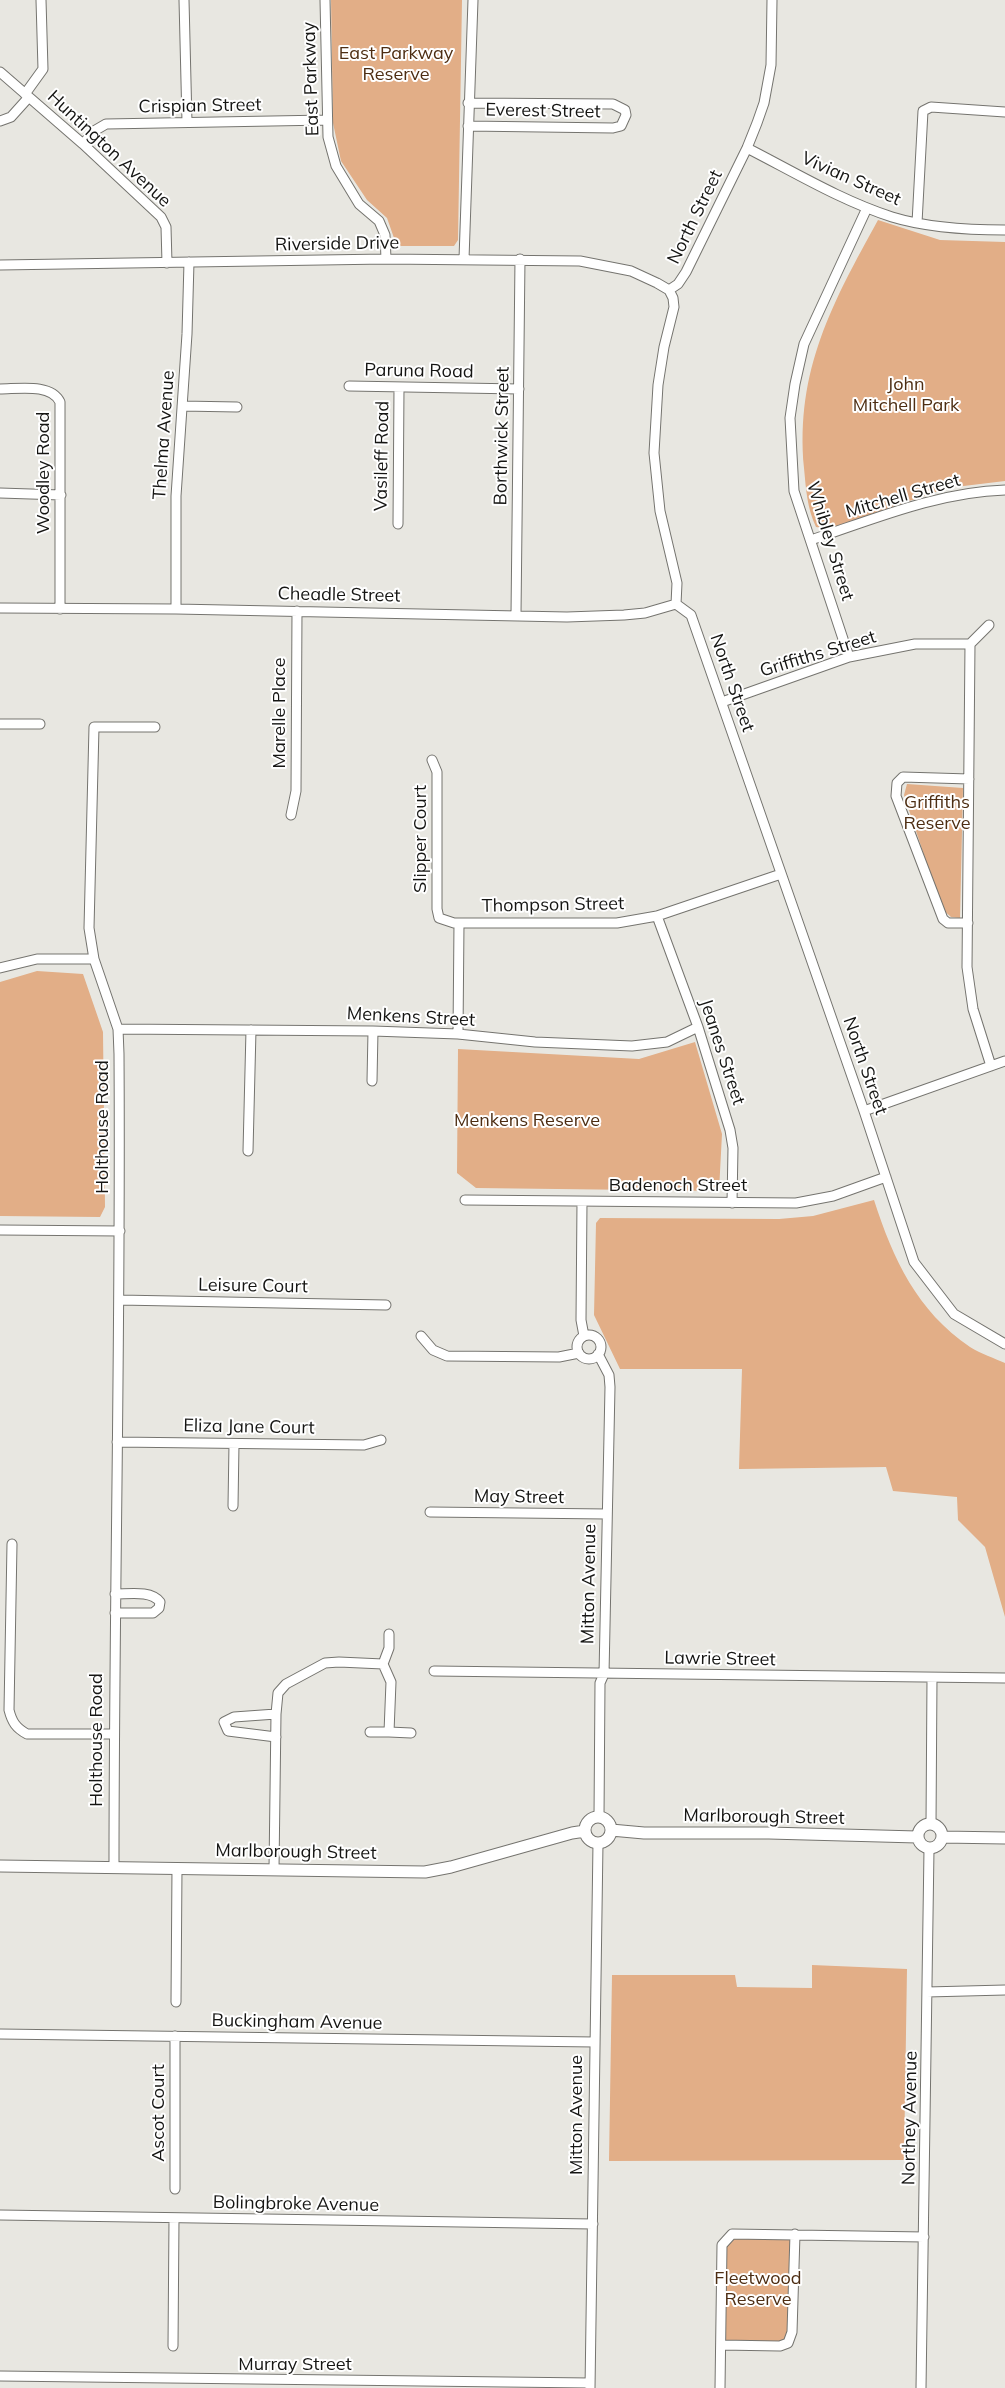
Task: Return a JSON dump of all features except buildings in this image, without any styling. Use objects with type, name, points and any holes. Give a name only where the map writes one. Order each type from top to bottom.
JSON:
[{"type":"street","points":[[0,121],[11,116],[27,95],[42,69],[42,0]]},
{"type":"street","points":[[184,0],[187,122]]},
{"type":"street","name":"East Parkway","points":[[325,0],[328,137],[336,166],[359,204],[379,221],[385,235],[386,259]]},
{"type":"street","name":"Everest Street","points":[[464,259],[472,0]]},
{"type":"street","name":"North Street","points":[[669,290],[678,284],[686,272],[747,148],[762,110],[770,65],[772,0]]},
{"type":"street","name":"Huntington Avenue","points":[[0,72],[83,144],[160,218],[166,227],[167,263]]},
{"type":"street","name":"Everest Street","points":[[468,103],[613,104],[625,110],[626,115],[621,126],[613,128],[468,126]]},
{"type":"street","points":[[917,223],[923,111],[932,106],[1005,112]]},
{"type":"street","name":"Crispian Street","points":[[83,144],[94,131],[106,124],[327,120]]},
{"type":"street","name":"Vivian Street","points":[[747,148],[868,208],[917,223],[978,230],[1005,230]]},
{"type":"street","name":"Whibley Street","points":[[849,657],[794,491],[790,438],[794,384],[804,344],[868,208]]},
{"type":"street","name":"Riverside Drive","points":[[0,265],[386,259],[580,261],[608,265],[631,272],[669,290]]},
{"type":"street","name":"Borthwick Street","points":[[516,614],[520,259]]},
{"type":"street","name":"Thelma Avenue","points":[[176,609],[176,496],[187,334],[189,262]]},
{"type":"street","points":[[669,290],[673,298],[674,307],[664,347],[658,385],[654,453],[660,511],[677,583],[676,604]]},
{"type":"street","name":"Paruna Road","points":[[349,386],[518,388]]},
{"type":"street","name":"Vasileff Road","points":[[398,524],[399,388]]},
{"type":"street","name":"Woodley Road","points":[[0,389],[44,390],[57,396],[61,408],[60,609]]},
{"type":"street","points":[[182,406],[237,407]]},
{"type":"street","name":"Mitchell Street","points":[[811,540],[931,501],[965,493],[1005,490]]},
{"type":"street","points":[[0,494],[61,495]]},
{"type":"street","name":"North Street","points":[[676,604],[691,616],[864,1111],[914,1262],[954,1314],[1005,1344]]},
{"type":"street","name":"Cheadle Street","points":[[0,608],[567,616],[624,615],[676,604]]},
{"type":"street","name":"Marelle Place","points":[[290,815],[296,791],[297,611]]},
{"type":"street","points":[[989,625],[970,644],[968,967],[973,1009],[991,1066]]},
{"type":"street","name":"Griffiths Street","points":[[722,702],[849,657],[915,644],[970,644]]},
{"type":"street","points":[[0,724],[40,724]]},
{"type":"street","name":"Holthouse Road","points":[[114,1868],[113,1734],[120,1231],[118,1029],[94,959],[89,928],[94,726],[155,727]]},
{"type":"street","name":"Slipper Court","points":[[432,760],[437,772],[437,908],[439,918]]},
{"type":"street","points":[[968,923],[948,922],[943,919],[896,796],[897,783],[903,777],[969,778]]},
{"type":"street","name":"Thompson Street","points":[[439,918],[459,923],[617,923],[657,916],[781,874]]},
{"type":"street","name":"Jeanes Street","points":[[657,916],[698,1027],[733,1148],[732,1203]]},
{"type":"street","points":[[458,1034],[459,923]]},
{"type":"street","points":[[0,968],[37,960],[94,959]]},
{"type":"street","name":"Menkens Street","points":[[118,1029],[373,1031],[458,1034],[535,1042],[632,1046],[667,1042],[698,1027]]},
{"type":"street","points":[[248,1151],[251,1030]]},
{"type":"street","points":[[372,1081],[373,1031]]},
{"type":"street","points":[[864,1111],[1005,1061]]},
{"type":"street","name":"Badenoch Street","points":[[465,1200],[732,1203],[815,1200],[886,1177]]},
{"type":"street","points":[[582,1202],[580,1320],[584,1336]]},
{"type":"street","points":[[0,1230],[120,1231]]},
{"type":"street","name":"Leisure Court","points":[[119,1300],[386,1305]]},
{"type":"street","points":[[421,1336],[433,1350],[447,1356],[558,1357],[578,1353],[588,1358],[598,1354],[599,1342],[592,1336],[584,1336],[578,1341],[578,1353]]},
{"type":"street","name":"Mitton Avenue","points":[[598,1354],[609,1375],[604,1674],[600,1683],[599,1817]]},
{"type":"street","name":"Eliza Jane Court","points":[[117,1442],[364,1445],[381,1440]]},
{"type":"street","points":[[233,1506],[234,1444]]},
{"type":"street","name":"May Street","points":[[430,1512],[607,1514]]},
{"type":"street","points":[[12,1544],[9,1710],[11,1720],[18,1729],[27,1734],[113,1734]]},
{"type":"street","points":[[115,1594],[149,1594],[156,1596],[160,1602],[159,1608],[153,1613],[115,1613]]},
{"type":"street","points":[[389,1732],[391,1682],[383,1664],[389,1648],[390,1634]]},
{"type":"street","points":[[274,1869],[276,1714],[278,1693],[286,1684],[325,1663],[383,1664]]},
{"type":"street","name":"Lawrie Street","points":[[434,1671],[1005,1678]]},
{"type":"street","points":[[931,1824],[932,1678]]},
{"type":"street","points":[[276,1714],[234,1718],[224,1722],[228,1731],[276,1737]]},
{"type":"street","points":[[370,1732],[411,1733]]},
{"type":"street","points":[[599,1817],[608,1822],[611,1830],[607,1840],[598,1843],[588,1838],[585,1831],[591,1819],[599,1817]]},
{"type":"street","points":[[931,1824],[940,1829],[942,1837],[937,1846],[929,1849],[920,1844],[917,1837],[920,1829],[931,1824]]},
{"type":"street","name":"Marlborough Street","points":[[611,1830],[644,1833],[769,1833],[917,1837]]},
{"type":"street","name":"Marlborough Street","points":[[0,1866],[425,1872],[451,1867],[585,1831]]},
{"type":"street","points":[[942,1837],[1005,1838]]},
{"type":"street","name":"Mitton Avenue","points":[[590,2386],[598,1843]]},
{"type":"street","name":"Northey Avenue","points":[[922,2388],[929,1849]]},
{"type":"street","points":[[176,2002],[178,1868]]},
{"type":"street","points":[[927,1992],[1005,1990]]},
{"type":"street","name":"Buckingham Avenue","points":[[0,2034],[594,2042]]},
{"type":"street","name":"Ascot Court","points":[[175,2036],[175,2189]]},
{"type":"street","name":"Bolingbroke Avenue","points":[[0,2215],[593,2224]]},
{"type":"street","points":[[173,2346],[174,2219]]},
{"type":"street","points":[[720,2388],[722,2245],[726,2238],[732,2234],[795,2234],[924,2238]]},
{"type":"street","points":[[721,2345],[780,2346],[788,2343],[792,2332],[795,2234]]},
{"type":"street","name":"Murray Street","points":[[0,2376],[172,2384],[590,2386]]},
{"type":"green space","name":"East Parkway Reserve","points":[[331,0],[462,0],[458,240],[454,246],[401,246],[394,238],[387,218],[367,200],[341,161],[333,123]]},
{"type":"green space","name":"John Mitchell Park","points":[[878,220],[940,240],[1005,242],[1005,481],[947,488],[828,529],[816,527],[809,506],[804,468],[803,433],[805,399],[821,338],[832,309]]},
{"type":"green space","name":"Griffiths Reserve","points":[[907,784],[963,788],[960,918],[951,917],[942,909],[904,795]]},
{"type":"green space","points":[[37,971],[83,974],[103,1032],[105,1207],[100,1217],[0,1216],[0,982]]},
{"type":"green space","name":"Menkens Reserve","points":[[695,1042],[722,1134],[719,1191],[476,1188],[457,1173],[458,1049],[639,1059]]},
{"type":"green space","points":[[874,1200],[881,1222],[899,1263],[921,1300],[951,1333],[970,1347],[1005,1363],[1005,1617],[985,1547],[958,1520],[957,1497],[893,1491],[886,1467],[739,1469],[742,1369],[620,1369],[594,1315],[596,1223],[600,1218],[779,1219],[813,1216]]},
{"type":"green space","points":[[812,1965],[907,1969],[904,2160],[609,2161],[612,1975],[735,1975],[737,1987],[812,1988]]},
{"type":"green space","name":"Fleetwood Reserve","points":[[733,2238],[793,2238],[787,2341],[779,2343],[724,2342],[725,2247]]}]
